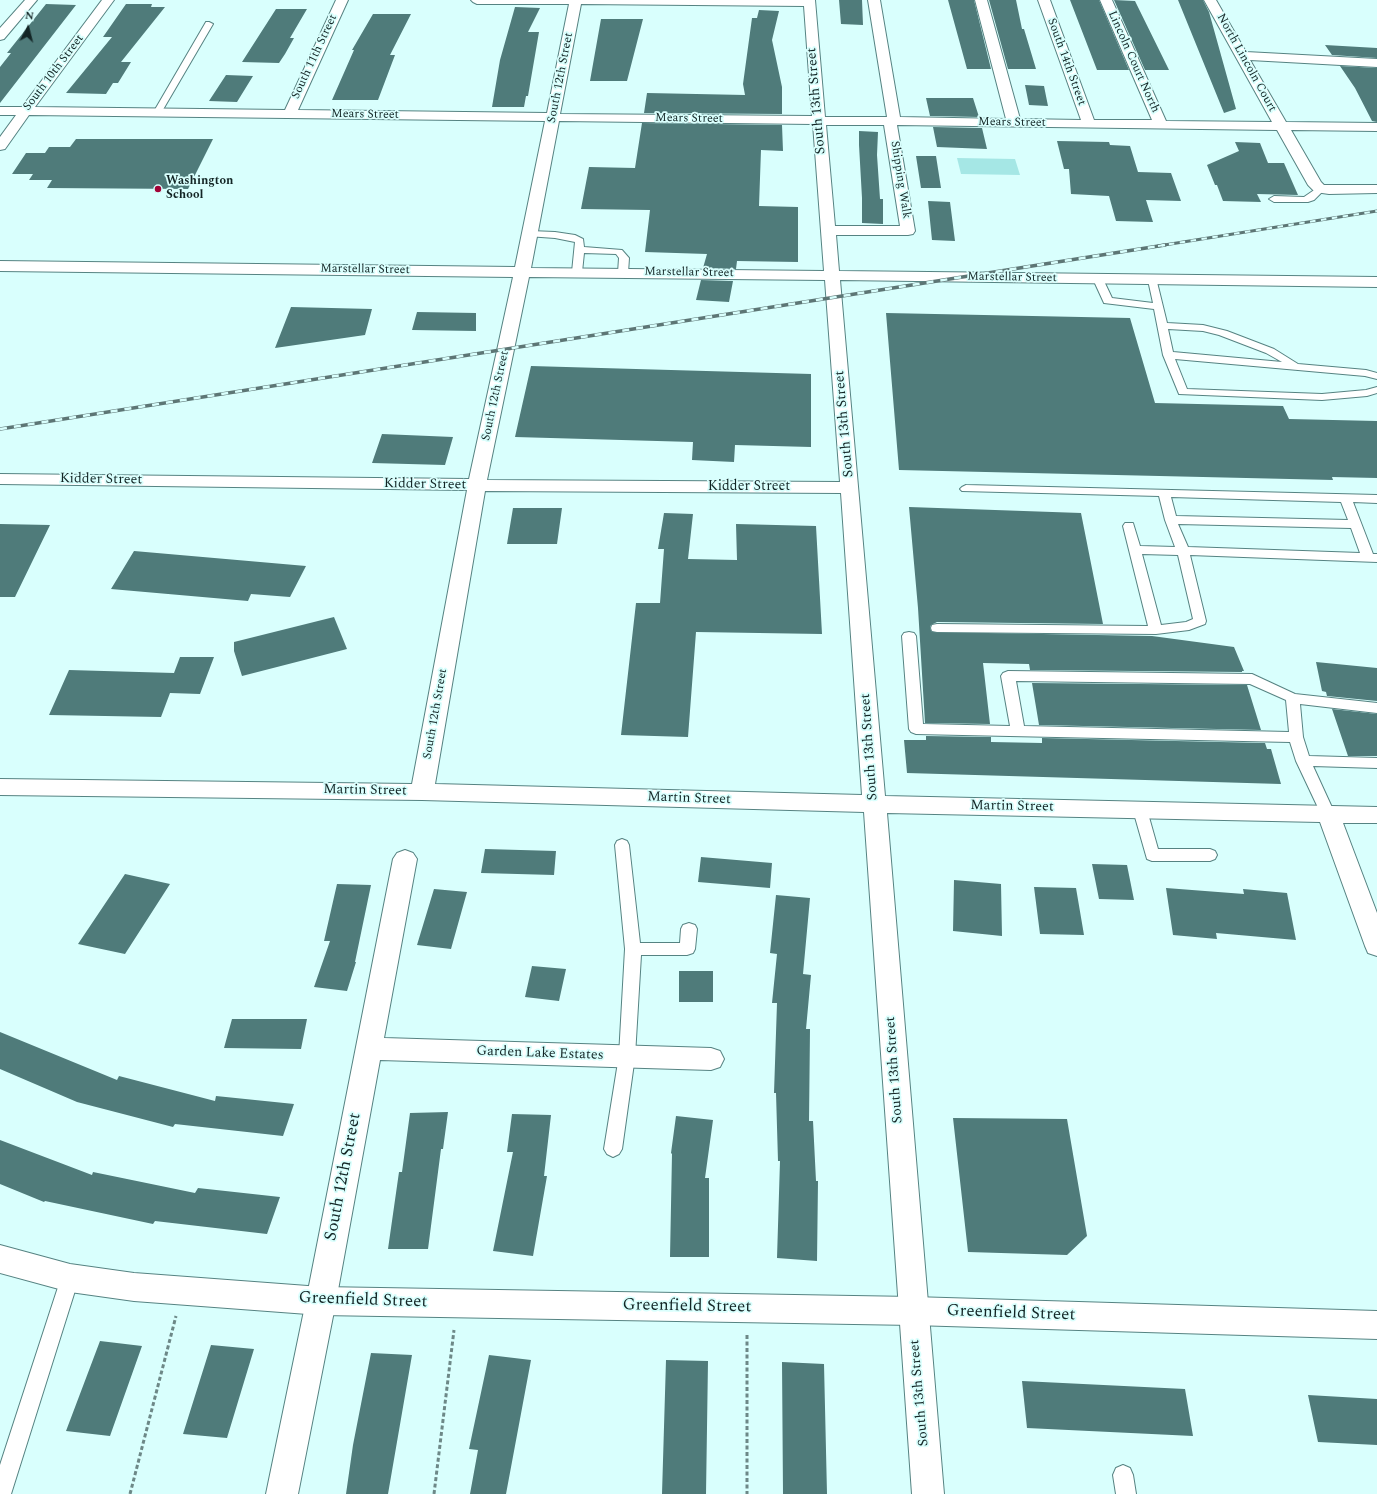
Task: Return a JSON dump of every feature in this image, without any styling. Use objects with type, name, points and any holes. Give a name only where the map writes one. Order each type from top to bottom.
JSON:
[{"type":"street","points":[[0,36],[31,0]]},
{"type":"street","name":"South 10th Street","points":[[0,146],[108,0]]},
{"type":"street","name":"South 11th Street","points":[[289,115],[342,0]]},
{"type":"street","points":[[477,0],[809,2]]},
{"type":"street","name":"South 12th Street","points":[[422,792],[477,485],[530,234],[576,0]]},
{"type":"street","name":"Shipping Walk","points":[[828,230],[908,231],[874,0]]},
{"type":"street","points":[[981,0],[1014,123]]},
{"type":"street","name":"South 14th Street","points":[[1044,0],[1089,124]]},
{"type":"street","name":"Lincoln Court North","points":[[1106,0],[1161,125]]},
{"type":"street","name":"North Lincoln Court","points":[[1210,0],[1315,185],[1320,189]]},
{"type":"street","name":"South 13th Street","points":[[809,2],[850,488],[928,1494]]},
{"type":"street","points":[[1242,56],[1377,63]]},
{"type":"street","name":"Mears Street","points":[[0,111],[1377,127]]},
{"type":"street","points":[[1320,189],[1377,189]]},
{"type":"street","name":"Marstellar Street","points":[[0,266],[623,272],[1377,282]]},
{"type":"street","name":"Kidder Street","points":[[0,479],[850,488]]},
{"type":"street","name":"Martin Street","points":[[0,787],[422,792],[1377,815]]},
{"type":"street","points":[[1328,814],[1377,946]]},
{"type":"street","name":"South 12th Street","points":[[282,1494],[321,1301],[405,859]]},
{"type":"street","name":"Garden Lake Estates","points":[[369,1049],[711,1058]]},
{"type":"street","name":"Greenfield Street","points":[[0,1259],[70,1278],[134,1287],[321,1301],[913,1311],[1377,1325]]},
{"type":"lane","points":[[157,113],[209,24]]},
{"type":"lane","points":[[1274,199],[1305,200],[1311,198],[1320,189]]},
{"type":"lane","points":[[530,234],[575,238],[580,241],[577,272]]},
{"type":"lane","points":[[580,250],[612,250],[619,252],[624,258],[623,272]]},
{"type":"lane","points":[[1098,279],[1108,302],[1158,307]]},
{"type":"lane","points":[[1153,280],[1168,355],[1183,392],[1322,397],[1367,393],[1377,390]]},
{"type":"lane","points":[[1162,326],[1203,328],[1223,333],[1270,351],[1299,367]]},
{"type":"lane","points":[[1168,355],[1366,373],[1377,376]]},
{"type":"lane","points":[[966,489],[1377,498]]},
{"type":"lane","points":[[937,628],[1156,630],[1188,626],[1200,621],[1183,551],[1171,520],[1164,494]]},
{"type":"lane","points":[[1346,498],[1355,524],[1373,558]]},
{"type":"lane","points":[[1171,520],[1355,524]]},
{"type":"lane","points":[[1129,526],[1156,630]]},
{"type":"lane","points":[[1135,550],[1373,558]]},
{"type":"lane","points":[[909,636],[916,728],[1296,736]]},
{"type":"lane","points":[[1018,730],[1008,676],[1252,679],[1293,698],[1377,708]]},
{"type":"lane","points":[[1293,698],[1296,736],[1303,761],[1328,814]]},
{"type":"lane","points":[[1303,761],[1377,763]]},
{"type":"lane","points":[[1140,810],[1152,855],[1210,855]]},
{"type":"lane","points":[[613,1149],[627,1056],[633,949],[622,845]]},
{"type":"lane","points":[[633,949],[687,949],[689,929]]},
{"type":"lane","points":[[1,1494],[70,1278]]},
{"type":"path","points":[[130,1494],[182,1290]]},
{"type":"path","points":[[434,1494],[457,1304]]},
{"type":"path","points":[[747,1494],[748,1308]]},
{"type":"shaded area","points":[[957,158],[1015,159],[1020,175],[961,174]]},
{"type":"building","points":[[839,0],[862,0],[863,25],[841,24]]},
{"type":"building","points":[[948,0],[974,0],[991,69],[967,69]]},
{"type":"building","points":[[989,0],[1016,0],[1022,29],[1024,29],[1036,69],[1008,69]]},
{"type":"building","points":[[1070,0],[1099,0],[1129,70],[1097,70]]},
{"type":"building","points":[[1114,0],[1135,1],[1169,70],[1145,70]]},
{"type":"building","points":[[1178,0],[1203,0],[1209,12],[1236,109],[1224,113]]},
{"type":"building","points":[[46,4],[76,5],[0,103],[0,67],[11,53],[7,53]]},
{"type":"building","points":[[126,4],[152,4],[151,7],[165,7],[121,62],[131,62],[118,83],[113,83],[106,94],[66,93],[112,37],[103,37]]},
{"type":"building","points":[[515,7],[540,8],[528,32],[539,32],[528,96],[526,96],[524,107],[492,107],[500,60]]},
{"type":"building","points":[[276,9],[307,9],[290,38],[294,38],[285,54],[279,63],[242,62]]},
{"type":"building","points":[[759,10],[779,11],[772,40],[782,87],[782,114],[644,113],[647,93],[745,95],[743,84],[752,18],[757,18]]},
{"type":"building","points":[[373,14],[411,14],[390,55],[395,55],[378,100],[332,100],[354,50],[352,50]]},
{"type":"building","points":[[601,19],[643,19],[627,81],[590,81]]},
{"type":"building","points":[[1325,45],[1377,48],[1377,58],[1332,55]]},
{"type":"building","points":[[1340,66],[1377,68],[1377,122],[1372,121],[1355,88]]},
{"type":"building","points":[[226,75],[253,76],[237,102],[209,101]]},
{"type":"building","points":[[1025,85],[1044,86],[1048,106],[1029,105]]},
{"type":"building","points":[[926,98],[973,98],[979,117],[930,116]]},
{"type":"building","points":[[642,123],[782,125],[783,151],[761,150],[759,206],[798,207],[798,262],[737,261],[736,269],[703,268],[707,254],[645,252],[650,210],[581,209],[589,167],[635,168]]},
{"type":"building","points":[[933,127],[982,128],[987,149],[937,147]]},
{"type":"building","points":[[859,131],[878,132],[877,155],[880,199],[883,199],[883,224],[862,223]]},
{"type":"building","points":[[76,139],[213,139],[188,189],[47,188],[52,180],[29,180],[33,174],[12,174],[26,153],[45,153],[49,147],[70,147]]},
{"type":"building","points":[[1057,141],[1109,142],[1110,145],[1130,146],[1138,172],[1171,173],[1181,201],[1146,200],[1153,222],[1116,221],[1109,196],[1071,194],[1069,169],[1064,169]]},
{"type":"building","points":[[1235,142],[1260,143],[1268,163],[1284,163],[1298,195],[1257,194],[1261,202],[1223,201],[1207,165],[1239,151]]},
{"type":"building","points":[[916,156],[936,156],[941,188],[921,188]]},
{"type":"building","points":[[928,201],[950,202],[955,241],[932,240]]},
{"type":"building","points":[[701,280],[733,281],[729,302],[696,300]]},
{"type":"building","points":[[291,307],[372,309],[365,335],[275,348]]},
{"type":"building","points":[[417,312],[476,313],[476,331],[412,330]]},
{"type":"building","points":[[886,313],[1130,318],[1155,403],[1283,406],[1289,419],[1377,421],[1377,478],[1332,477],[1333,480],[899,470]]},
{"type":"building","points":[[531,366],[811,374],[811,447],[735,445],[734,462],[692,460],[693,442],[515,437]]},
{"type":"building","points":[[382,434],[453,437],[445,465],[372,463]]},
{"type":"building","points":[[909,507],[1081,513],[1103,624],[937,622],[931,625],[930,628],[932,632],[1152,636],[1234,647],[1244,671],[1030,670],[1029,664],[983,663],[990,724],[925,723],[918,608]]},
{"type":"building","points":[[513,508],[562,508],[557,544],[507,544]]},
{"type":"building","points":[[664,513],[693,514],[688,559],[737,560],[736,524],[816,526],[822,634],[696,632],[688,737],[621,735],[636,603],[660,603],[664,549],[658,549]]},
{"type":"building","points":[[0,524],[50,525],[15,597],[0,597]]},
{"type":"building","points":[[134,551],[306,566],[290,597],[251,594],[248,601],[111,589]]},
{"type":"building","points":[[334,617],[347,649],[242,676],[234,651],[234,642]]},
{"type":"building","points":[[180,657],[214,657],[200,694],[170,693],[161,717],[49,715],[69,670],[174,673]]},
{"type":"building","points":[[1316,662],[1377,668],[1377,701],[1327,696],[1326,692],[1322,691]]},
{"type":"building","points":[[1032,683],[1247,685],[1261,730],[1039,725]]},
{"type":"building","points":[[1332,709],[1377,714],[1377,756],[1348,756]]},
{"type":"building","points":[[926,736],[991,737],[991,742],[1042,743],[1042,738],[1265,743],[1267,749],[1271,749],[1281,784],[907,773],[904,740],[926,740]]},
{"type":"building","points":[[485,849],[556,851],[554,875],[481,873]]},
{"type":"building","points":[[701,857],[772,863],[770,888],[698,882]]},
{"type":"building","points":[[1092,864],[1127,865],[1134,900],[1099,899]]},
{"type":"building","points":[[125,874],[170,884],[125,954],[78,944]]},
{"type":"building","points":[[954,880],[1001,884],[1002,936],[953,931]]},
{"type":"building","points":[[337,884],[371,885],[356,962],[347,991],[314,987],[330,941],[324,941]]},
{"type":"building","points":[[1034,887],[1076,888],[1084,935],[1040,934]]},
{"type":"building","points":[[1166,888],[1244,894],[1243,889],[1287,893],[1296,940],[1216,933],[1217,939],[1173,935]]},
{"type":"building","points":[[434,889],[467,892],[451,949],[417,945]]},
{"type":"building","points":[[776,895],[810,898],[803,974],[811,975],[806,1029],[810,1029],[809,1121],[813,1121],[816,1181],[818,1181],[817,1261],[777,1258],[780,1161],[778,1161],[776,1093],[774,1093],[777,1003],[772,1003],[777,954],[770,953]]},
{"type":"building","points":[[532,966],[566,969],[559,1001],[525,997]]},
{"type":"building","points":[[679,971],[713,971],[713,1002],[679,1002]]},
{"type":"building","points":[[232,1019],[307,1019],[301,1049],[224,1048]]},
{"type":"building","points":[[0,1032],[117,1080],[119,1076],[215,1101],[216,1096],[294,1104],[283,1136],[175,1124],[173,1127],[77,1102],[0,1069]]},
{"type":"building","points":[[448,1112],[443,1149],[441,1149],[428,1249],[388,1249],[399,1172],[402,1172],[410,1113]]},
{"type":"building","points":[[512,1114],[551,1115],[544,1176],[547,1176],[533,1256],[493,1251],[513,1152],[507,1152]]},
{"type":"building","points":[[676,1116],[713,1120],[705,1178],[709,1178],[709,1257],[670,1257],[671,1153]]},
{"type":"building","points":[[953,1118],[1067,1119],[1087,1236],[1067,1255],[968,1252]]},
{"type":"building","points":[[0,1140],[92,1175],[93,1172],[195,1193],[198,1188],[280,1197],[267,1234],[155,1221],[153,1224],[44,1202],[0,1184]]},
{"type":"building","points":[[100,1341],[142,1346],[110,1436],[66,1431]]},
{"type":"building","points":[[211,1345],[254,1349],[227,1438],[183,1434]]},
{"type":"building","points":[[371,1353],[412,1355],[388,1494],[346,1494],[353,1445]]},
{"type":"building","points":[[489,1355],[531,1360],[506,1494],[470,1494],[478,1450],[469,1449]]},
{"type":"building","points":[[666,1360],[708,1361],[706,1494],[662,1494]]},
{"type":"building","points":[[782,1362],[824,1364],[827,1494],[783,1494]]},
{"type":"building","points":[[1022,1381],[1185,1389],[1193,1436],[1027,1428]]},
{"type":"building","points":[[1308,1395],[1377,1399],[1377,1445],[1318,1442]]},
{"type":"railway","points":[[1158,246],[1377,211]]},
{"type":"railway","points":[[0,429],[1165,245]]},
{"type":"place","name":"Washington School","points":[[158,189]]}]
